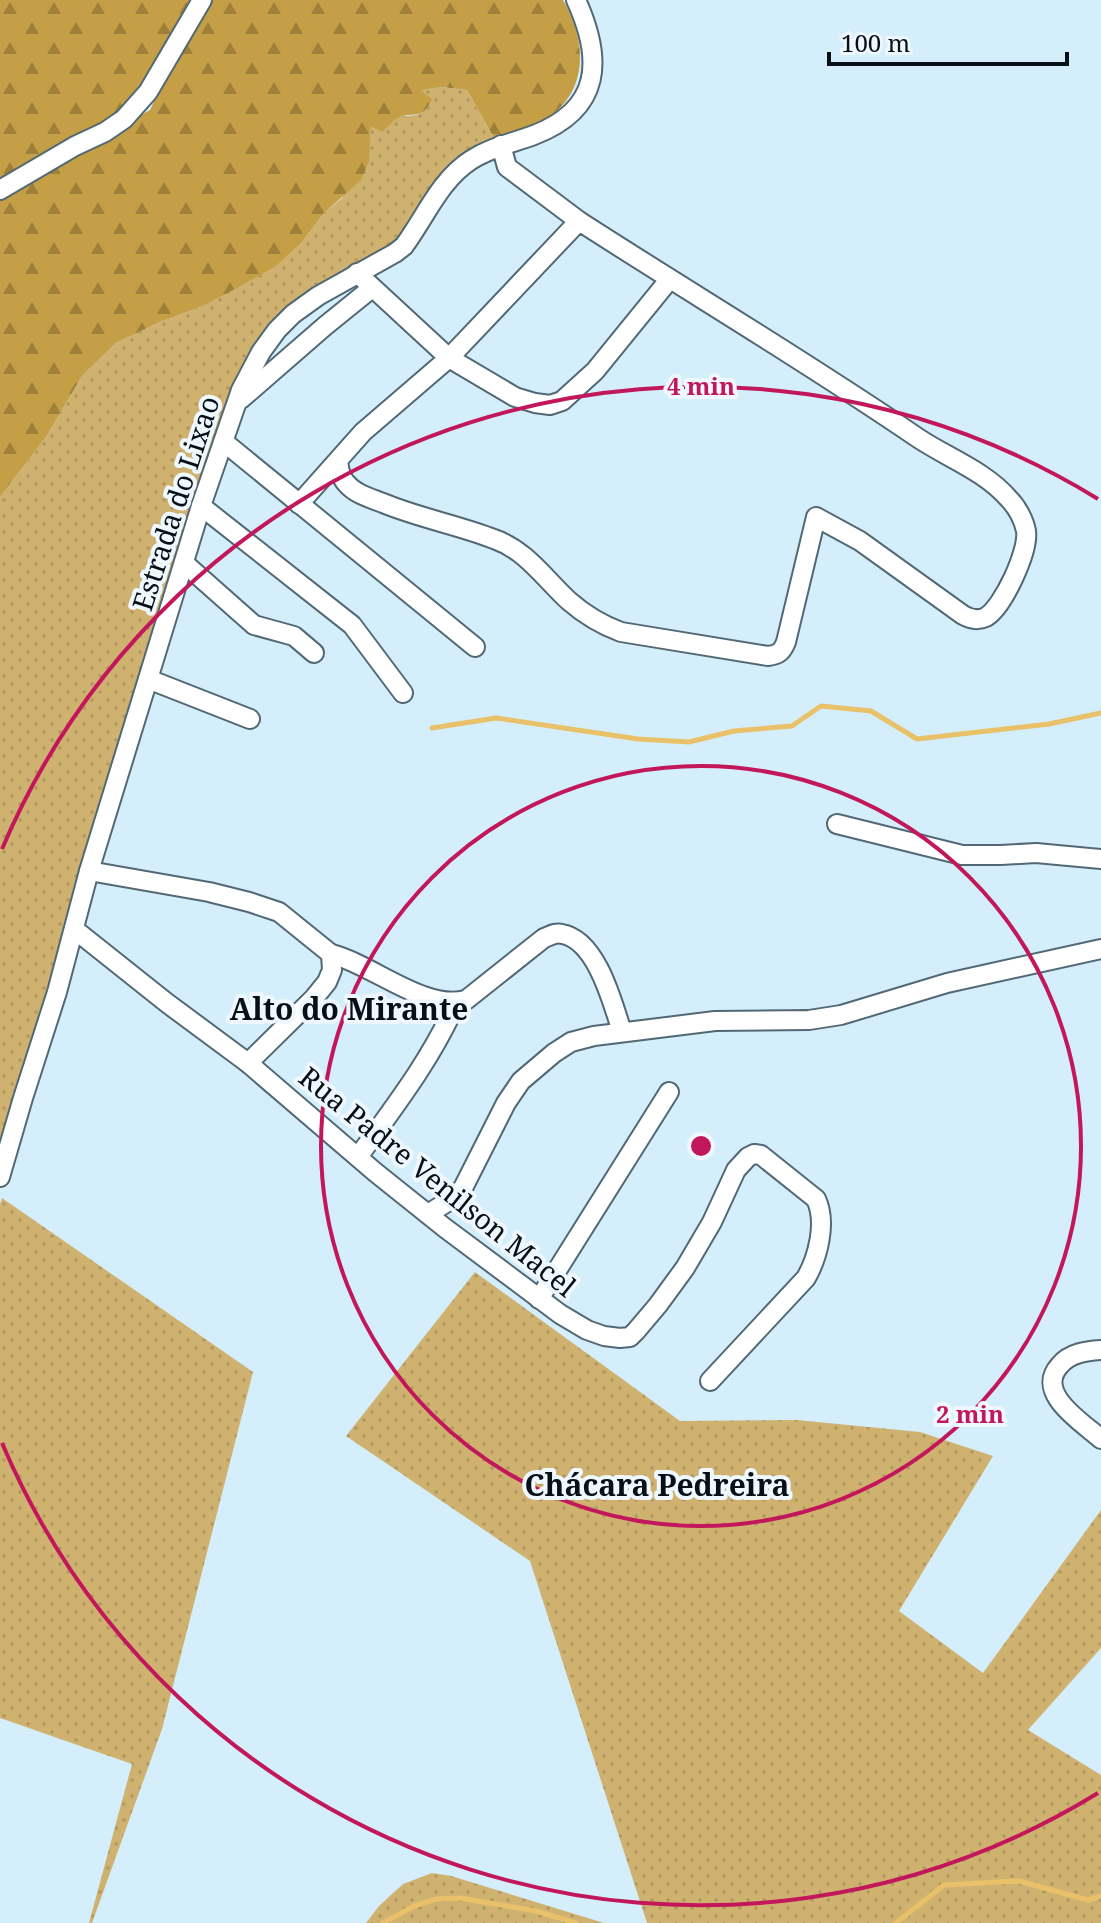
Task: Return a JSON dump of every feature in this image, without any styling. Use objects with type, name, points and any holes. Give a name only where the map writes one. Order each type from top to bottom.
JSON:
[{"type":"street","points":[[0,190],[124,119],[148,92],[202,0]]},
{"type":"street","name":"Estrada do Lixao","points":[[0,1177],[57,992],[89,871],[201,506],[241,390],[261,352],[277,330],[318,296],[404,246],[450,176],[472,159],[557,124],[581,102],[593,64],[591,40],[576,0]]},
{"type":"street","points":[[338,460],[339,472],[355,491],[402,511],[509,546],[587,615],[621,632],[725,650],[777,655],[786,642],[816,517],[860,541],[963,615],[977,620],[984,618],[1006,592],[1026,542],[1026,529],[1010,499],[991,481],[921,440],[844,387],[579,221],[507,167],[501,145]]},
{"type":"street","points":[[299,504],[363,432],[449,358],[579,221]]},
{"type":"street","points":[[357,273],[449,358],[515,397],[550,405],[562,401],[595,371],[669,280]]},
{"type":"street","points":[[236,403],[372,288]]},
{"type":"street","points":[[224,442],[475,647]]},
{"type":"street","points":[[201,506],[352,625],[403,693]]},
{"type":"street","points":[[184,563],[254,625],[294,636],[314,653]]},
{"type":"street","points":[[148,679],[250,719]]},
{"type":"street","points":[[837,824],[962,855],[1036,853],[1101,859]]},
{"type":"street","points":[[89,871],[209,892],[279,912],[331,954],[347,958],[389,981],[444,1002],[466,1000],[544,938],[556,933],[564,934],[582,945],[598,967],[622,1032]]},
{"type":"street","name":"Rua Padre Venilson Macel","points":[[74,929],[248,1063],[428,1214],[539,1299],[587,1330],[612,1337],[630,1337],[685,1268],[712,1222],[736,1170],[748,1157],[761,1155],[816,1199],[820,1207],[819,1248],[806,1278],[710,1381]]},
{"type":"street","points":[[428,1214],[463,1188],[506,1103],[521,1081],[571,1042],[594,1036],[715,1021],[809,1020],[841,1015],[947,983],[1101,949]]},
{"type":"street","points":[[248,1063],[327,982],[332,970],[331,954]]},
{"type":"street","points":[[358,1157],[425,1064],[456,1003]]},
{"type":"street","points":[[539,1299],[669,1092]]},
{"type":"street","points":[[1101,1350],[1073,1355],[1064,1361],[1056,1369],[1052,1386],[1058,1400],[1101,1439]]},
{"type":"shaded area","points":[[442,87],[467,90],[494,138],[474,149],[437,180],[402,238],[256,348],[64,931],[0,1160],[0,497],[46,437],[82,376],[116,343],[198,308],[303,241],[323,214],[342,198],[370,141],[371,126],[422,113],[431,99],[419,90]]},
{"type":"shaded area","points":[[2,1198],[253,1372],[162,1729],[92,1923],[89,1923],[132,1764],[0,1718]]},
{"type":"shaded area","points":[[475,1272],[680,1421],[797,1420],[920,1432],[993,1456],[899,1611],[983,1673],[1101,1510],[1101,1648],[1028,1730],[1101,1775],[1101,1923],[647,1923],[530,1561],[346,1436]]},
{"type":"shaded area","points":[[432,1873],[451,1876],[604,1923],[366,1923],[403,1884]]},
{"type":"green space","points":[[0,0],[205,0],[128,118],[0,179]]},
{"type":"green space","points":[[213,0],[563,0],[577,33],[580,66],[569,97],[557,110],[536,124],[494,138],[467,90],[442,87],[421,90],[432,99],[425,111],[398,118],[382,132],[371,126],[369,161],[361,180],[323,214],[303,241],[276,266],[239,287],[116,343],[82,376],[46,437],[0,497],[0,194],[150,110],[164,80]]},
{"type":"waterway","points":[[432,728],[496,718],[638,739],[689,742],[734,731],[792,726],[821,706],[871,711],[917,739],[1049,724],[1101,713]]},
{"type":"waterway","points":[[896,1923],[944,1885],[1019,1881],[1088,1900],[1101,1896]]},
{"type":"waterway","points":[[383,1923],[414,1906],[436,1899],[460,1898],[536,1911],[576,1923]]},
{"type":"district","name":"Alto do Mirante","points":[[349,1008]]},
{"type":"district","name":"Chácara Pedreira","points":[[657,1484]]}]
